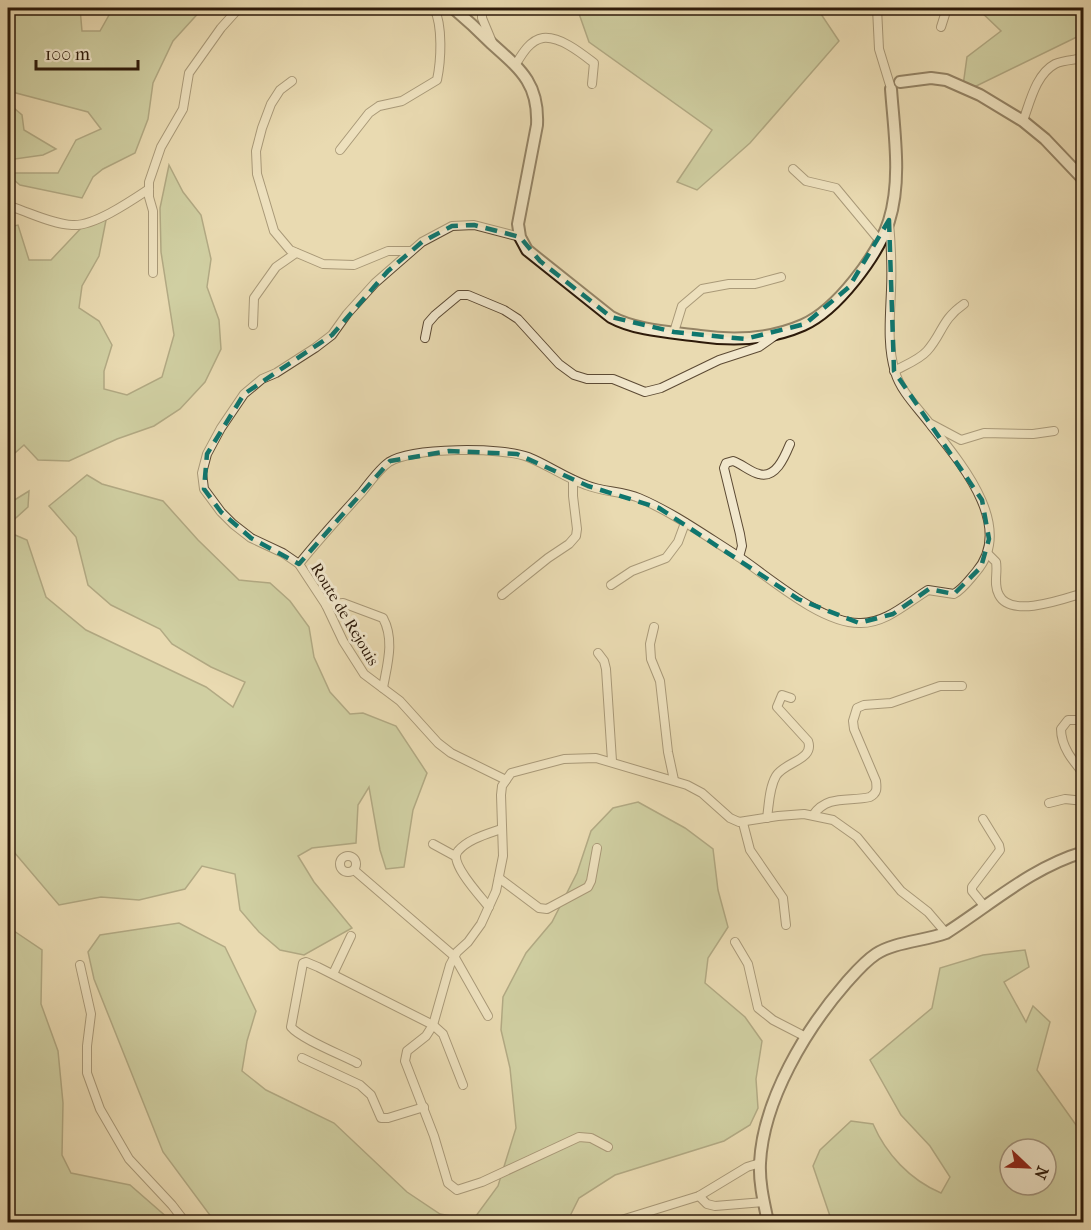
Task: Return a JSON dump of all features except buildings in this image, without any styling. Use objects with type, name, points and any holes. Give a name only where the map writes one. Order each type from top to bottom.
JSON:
[{"type":"street","points":[[153,273],[153,211],[149,189],[161,147],[183,109],[189,73],[220,28],[239,8]]},
{"type":"street","points":[[340,150],[369,113],[379,106],[402,100],[437,80],[440,53],[438,16],[434,8]]},
{"type":"street","points":[[453,8],[516,64],[528,81],[534,96],[537,110],[533,147],[519,224],[520,237],[528,250],[611,317],[628,324],[674,332],[713,338],[745,339],[777,334],[805,324],[849,287],[864,268],[889,220],[896,144],[892,105],[898,85]]},
{"type":"street","points":[[482,8],[482,18],[493,44]]},
{"type":"street","points":[[877,8],[879,49],[885,71],[898,85]]},
{"type":"street","points":[[941,27],[947,8]]},
{"type":"street","points":[[516,64],[534,41],[543,38],[558,41],[582,53],[594,63],[592,84]]},
{"type":"street","points":[[1023,121],[1036,86],[1044,73],[1056,63],[1083,58]]},
{"type":"street","points":[[898,85],[931,78],[946,80],[980,95],[1023,121],[1045,139],[1083,180]]},
{"type":"street","points":[[292,81],[280,90],[266,115],[255,163],[271,225],[283,242],[296,253],[323,264],[354,265],[387,251],[411,251]]},
{"type":"street","points":[[793,169],[806,181],[836,188],[880,241]]},
{"type":"street","points":[[12,207],[62,223],[77,225],[92,220],[149,189]]},
{"type":"street","points":[[299,564],[390,461],[404,455],[449,451],[517,454],[527,456],[588,486],[637,497],[685,523],[739,557],[798,599],[841,620],[859,623],[878,620],[893,614],[928,590],[954,594],[981,567],[987,553],[989,530],[982,500],[970,479],[907,396],[894,371],[890,330],[892,255],[889,220]]},
{"type":"street","name":"Route de Rejouis","points":[[506,780],[451,753],[438,743],[400,701],[364,674],[343,641],[326,605],[299,564],[251,538],[221,512],[204,489],[202,473],[207,454],[226,419],[244,394],[262,379],[276,373],[332,335],[347,314],[375,283],[422,242],[452,226],[474,225],[520,237]]},
{"type":"street","points":[[253,324],[254,298],[276,267],[296,253]]},
{"type":"street","points":[[674,332],[682,306],[702,289],[729,284],[755,285],[781,277]]},
{"type":"street","points":[[425,338],[426,328],[435,315],[459,295],[468,295],[504,310],[518,319],[559,364],[574,375],[587,379],[613,380],[645,392],[661,388],[719,360],[759,347],[777,334]]},
{"type":"street","points":[[894,371],[924,355],[953,311],[964,304]]},
{"type":"street","points":[[930,424],[961,440],[984,433],[1033,434],[1054,431]]},
{"type":"street","points":[[739,557],[742,546],[724,468],[726,463],[733,461],[760,475],[765,475],[783,460],[790,444]]},
{"type":"street","points":[[502,596],[548,558],[569,544],[576,536],[573,480]]},
{"type":"street","points":[[611,585],[632,571],[666,558],[678,542],[685,523]]},
{"type":"street","points":[[987,553],[996,562],[996,583],[999,595],[1002,600],[1012,606],[1054,602],[1077,595]]},
{"type":"street","points":[[326,605],[342,603],[383,618],[390,640],[383,688]]},
{"type":"street","points":[[654,627],[650,644],[651,659],[660,681],[668,752],[674,780]]},
{"type":"street","points":[[598,653],[606,669],[612,761]]},
{"type":"street","points":[[813,815],[827,802],[870,797],[877,790],[876,781],[854,729],[853,722],[857,708],[864,705],[891,703],[940,686],[962,686]]},
{"type":"street","points":[[767,818],[777,774],[781,769],[804,757],[810,746],[777,708],[780,697],[785,695],[791,698]]},
{"type":"street","points":[[1083,720],[1068,720],[1061,729],[1061,736],[1071,759],[1083,774]]},
{"type":"street","points":[[608,1148],[591,1138],[579,1137],[482,1182],[457,1190],[448,1183],[424,1107],[405,1061],[407,1051],[426,1036],[433,1025],[454,956],[474,934],[489,907],[500,878],[503,856],[501,795],[506,780],[514,772],[564,759],[596,758],[674,780],[695,789],[730,818],[743,823],[778,816],[813,815],[833,820],[851,831],[901,891],[928,912],[946,933]]},
{"type":"street","points":[[1049,803],[1065,799],[1083,801]]},
{"type":"street","points":[[983,819],[1000,850],[972,887],[972,891],[985,907]]},
{"type":"street","points":[[743,823],[750,850],[783,898],[786,925]]},
{"type":"street","points":[[489,907],[456,863],[455,856],[457,851],[466,844],[501,829]]},
{"type":"street","points":[[433,844],[455,856]]},
{"type":"street","points":[[500,878],[538,908],[546,909],[588,887],[597,848]]},
{"type":"street","points":[[768,1222],[760,1163],[766,1128],[772,1107],[806,1037],[828,1004],[863,964],[875,954],[892,947],[946,933],[1040,870],[1083,852]]},
{"type":"street","points":[[354,870],[454,956],[488,1016]]},
{"type":"street","points":[[333,974],[351,936]]},
{"type":"street","points":[[735,942],[748,964],[758,1008],[773,1020],[806,1037]]},
{"type":"street","points":[[357,1063],[294,1031],[291,1027],[303,963],[306,962],[333,974],[433,1025],[443,1034],[463,1085]]},
{"type":"street","points":[[80,965],[91,1014],[87,1046],[87,1073],[100,1109],[129,1159],[185,1222]]},
{"type":"street","points":[[302,1058],[360,1085],[371,1095],[381,1118],[424,1107]]},
{"type":"street","points":[[615,1222],[699,1196],[747,1167],[760,1163]]},
{"type":"street","points":[[699,1196],[707,1204],[715,1206],[764,1202]]},
{"type":"highlighted area","points":[[889,220],[894,371],[982,500],[989,539],[981,567],[954,594],[929,589],[893,614],[859,623],[798,599],[659,508],[588,486],[517,454],[449,451],[390,461],[299,564],[251,538],[221,512],[204,489],[207,454],[244,394],[332,335],[388,271],[422,242],[452,226],[474,225],[520,237],[540,261],[611,317],[674,332],[745,339],[805,324],[849,287]]},
{"type":"green space","points":[[8,8],[80,8],[82,31],[100,31],[113,8],[203,8],[173,41],[153,83],[148,119],[135,153],[103,169],[93,177],[82,198],[20,185],[8,175],[8,173],[58,173],[76,140],[101,129],[88,112],[16,93],[8,87]]},
{"type":"green space","points":[[577,8],[817,8],[839,41],[750,143],[697,190],[677,182],[712,130],[589,42]]},
{"type":"green space","points":[[977,8],[1083,8],[1083,34],[962,93],[967,57],[1001,31]]},
{"type":"green space","points":[[8,103],[22,115],[24,130],[56,149],[43,155],[8,160]]},
{"type":"green space","points":[[169,165],[183,192],[201,215],[211,259],[207,287],[219,320],[221,349],[205,382],[180,409],[154,426],[117,439],[69,461],[38,460],[24,445],[8,459],[8,227],[18,225],[29,260],[51,260],[83,226],[107,215],[99,256],[82,286],[79,308],[99,321],[112,345],[104,371],[104,389],[127,395],[162,377],[174,335],[161,252],[160,208]]},
{"type":"green space","points":[[87,475],[102,484],[163,501],[198,540],[239,580],[270,583],[290,601],[309,627],[314,657],[330,692],[350,714],[363,713],[396,726],[427,773],[413,810],[404,867],[386,869],[380,850],[369,787],[358,805],[356,843],[312,848],[298,856],[314,882],[352,928],[304,955],[280,950],[259,932],[240,910],[235,874],[202,866],[185,889],[139,900],[101,897],[59,905],[8,845],[8,532],[27,540],[46,597],[86,630],[206,687],[233,707],[245,682],[211,667],[172,644],[160,629],[111,605],[88,585],[76,537],[49,506]]},
{"type":"green space","points":[[29,491],[28,507],[8,525],[8,504]]},
{"type":"green space","points":[[638,802],[685,828],[713,849],[718,890],[728,927],[708,958],[705,983],[745,1017],[762,1041],[756,1079],[758,1108],[750,1125],[724,1141],[615,1175],[579,1198],[567,1222],[215,1222],[163,1152],[94,979],[88,952],[100,935],[179,923],[225,947],[256,1011],[247,1041],[242,1071],[266,1090],[334,1123],[407,1192],[440,1214],[473,1220],[498,1186],[516,1128],[510,1068],[501,1030],[503,997],[526,953],[552,922],[577,873],[591,831],[613,808]]},
{"type":"green space","points":[[14,931],[42,950],[41,1004],[58,1051],[63,1103],[62,1155],[71,1173],[130,1185],[171,1222],[8,1222],[8,933]]},
{"type":"green space","points":[[1025,950],[1029,967],[1004,982],[1026,1022],[1033,1006],[1050,1022],[1037,1070],[1076,1125],[1083,1120],[1083,1222],[832,1222],[813,1166],[820,1150],[851,1121],[873,1124],[885,1146],[900,1165],[930,1188],[941,1193],[950,1177],[930,1146],[901,1115],[870,1060],[932,1008],[940,968],[983,955]]}]
